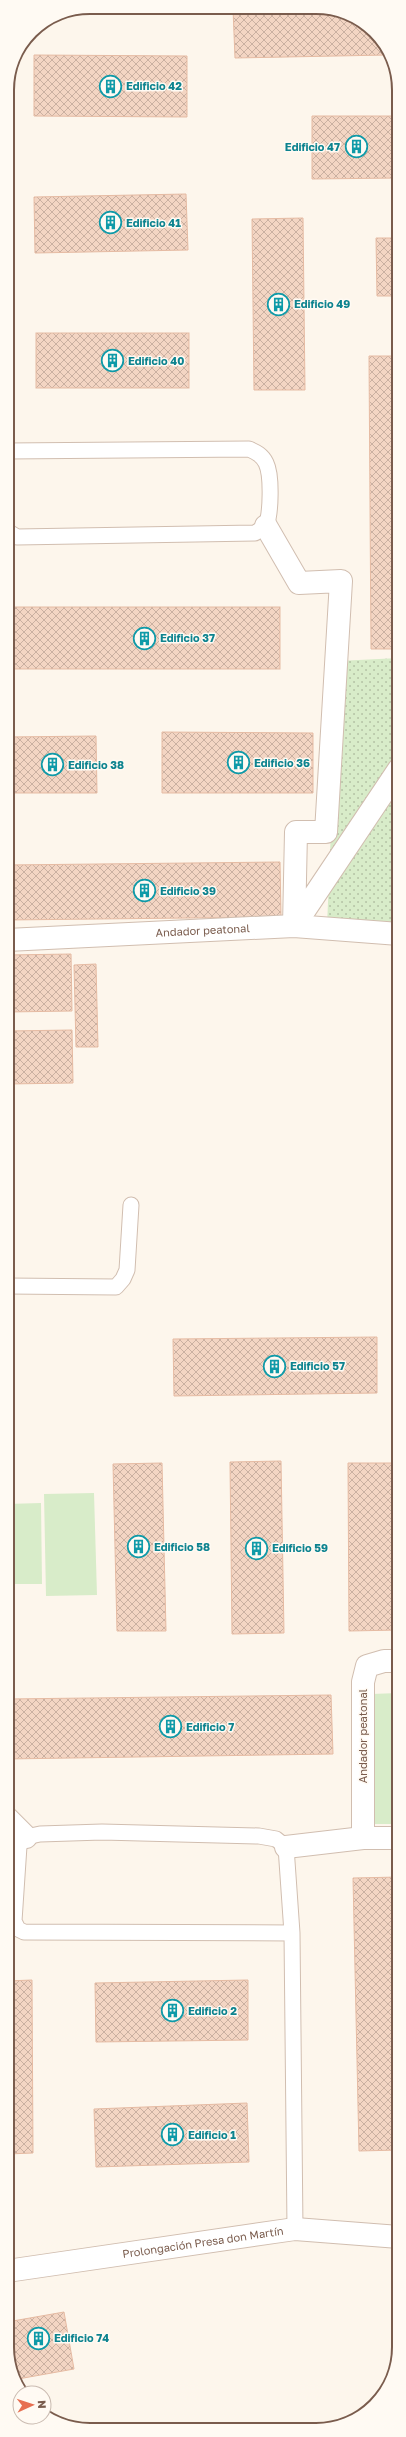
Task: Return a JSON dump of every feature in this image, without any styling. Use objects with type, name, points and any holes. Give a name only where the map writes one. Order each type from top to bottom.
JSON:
[{"type":"street","points":[[266,526],[299,583],[341,580],[326,832],[296,832],[294,926]]},
{"type":"street","points":[[294,926],[392,779]]},
{"type":"street","name":"Andador peatonal","points":[[14,940],[294,926],[392,933]]},
{"type":"street","name":"Andador peatonal","points":[[363,1838],[363,1682],[367,1666],[384,1661],[392,1661]]},
{"type":"street","points":[[14,1825],[26,1837]]},
{"type":"street","points":[[286,1847],[363,1838],[392,1838]]},
{"type":"street","name":"Prolongación Presa don Martín","points":[[14,2270],[295,2229],[392,2236]]},
{"type":"lane","points":[[14,451],[249,449],[258,453],[269,470],[269,518],[266,526],[255,533],[17,537],[14,535]]},
{"type":"lane","points":[[14,1286],[116,1287],[123,1279],[127,1270],[131,1205]]},
{"type":"lane","points":[[292,1932],[24,1932],[18,1929],[14,1921],[19,1846],[26,1837],[40,1834],[102,1832],[259,1836],[276,1840],[286,1847],[292,1932],[295,2229]]},
{"type":"green space","points":[[392,658],[392,927],[327,926],[338,661]]},
{"type":"green space","points":[[94,1493],[97,1595],[46,1596],[44,1494]]},
{"type":"green space","points":[[41,1503],[42,1584],[14,1584],[14,1504]]},
{"type":"green space","points":[[392,1693],[392,1824],[373,1824],[371,1694]]},
{"type":"building","points":[[233,14],[316,14],[336,17],[350,22],[366,33],[383,55],[235,58]]},
{"type":"building","name":"Edificio 42","points":[[34,55],[187,56],[187,117],[34,116]]},
{"type":"building","name":"Edificio 47","points":[[312,116],[392,116],[392,178],[312,179]]},
{"type":"building","name":"Edificio 41","points":[[186,194],[188,250],[35,253],[34,197]]},
{"type":"building","name":"Edificio 49","points":[[303,218],[305,390],[254,390],[252,219]]},
{"type":"building","points":[[376,238],[392,238],[392,296],[377,296]]},
{"type":"building","name":"Edificio 40","points":[[36,333],[189,333],[189,388],[36,388]]},
{"type":"building","points":[[369,356],[392,356],[392,649],[371,649]]},
{"type":"building","name":"Edificio 37","points":[[14,607],[280,607],[280,669],[14,669]]},
{"type":"building","name":"Edificio 36","points":[[162,732],[313,733],[313,793],[162,793]]},
{"type":"building","name":"Edificio 38","points":[[96,736],[97,793],[14,793],[14,737]]},
{"type":"building","name":"Edificio 39","points":[[280,862],[281,917],[14,920],[14,865]]},
{"type":"building","points":[[71,954],[72,1011],[14,1012],[14,955]]},
{"type":"building","points":[[96,964],[98,1047],[76,1047],[74,965]]},
{"type":"building","points":[[72,1030],[73,1083],[14,1084],[14,1031]]},
{"type":"building","name":"Edificio 57","points":[[377,1337],[377,1393],[174,1396],[173,1339]]},
{"type":"building","name":"Edificio 59","points":[[281,1461],[284,1633],[232,1634],[230,1462]]},
{"type":"building","name":"Edificio 58","points":[[162,1463],[166,1631],[117,1631],[113,1464]]},
{"type":"building","points":[[348,1463],[392,1463],[392,1630],[349,1631]]},
{"type":"building","name":"Edificio 7","points":[[331,1695],[333,1754],[14,1759],[14,1699]]},
{"type":"building","points":[[392,1877],[392,2150],[359,2151],[353,1878]]},
{"type":"building","points":[[32,1980],[33,2153],[14,2154],[14,1981]]},
{"type":"building","name":"Edificio 2","points":[[248,1980],[248,2040],[96,2042],[95,1983]]},
{"type":"building","name":"Edificio 1","points":[[247,2103],[249,2162],[96,2167],[94,2109]]},
{"type":"building","name":"Edificio 74","points":[[64,2312],[74,2369],[21,2378],[15,2362],[14,2321]]},
{"type":"place","name":"Edificio 42","points":[[110,86]]},
{"type":"place","name":"Edificio 47","points":[[356,147]]},
{"type":"place","name":"Edificio 41","points":[[111,223]]},
{"type":"place","name":"Edificio 49","points":[[279,304]]},
{"type":"place","name":"Edificio 40","points":[[113,361]]},
{"type":"place","name":"Edificio 37","points":[[144,638]]},
{"type":"place","name":"Edificio 36","points":[[238,763]]},
{"type":"place","name":"Edificio 38","points":[[52,765]]},
{"type":"place","name":"Edificio 39","points":[[144,891]]},
{"type":"place","name":"Edificio 57","points":[[275,1366]]},
{"type":"place","name":"Edificio 58","points":[[139,1547]]},
{"type":"place","name":"Edificio 59","points":[[257,1548]]},
{"type":"place","name":"Edificio 7","points":[[170,1727]]},
{"type":"place","name":"Edificio 2","points":[[172,2011]]},
{"type":"place","name":"Edificio 1","points":[[172,2135]]},
{"type":"place","name":"Edificio 74","points":[[38,2338]]}]
